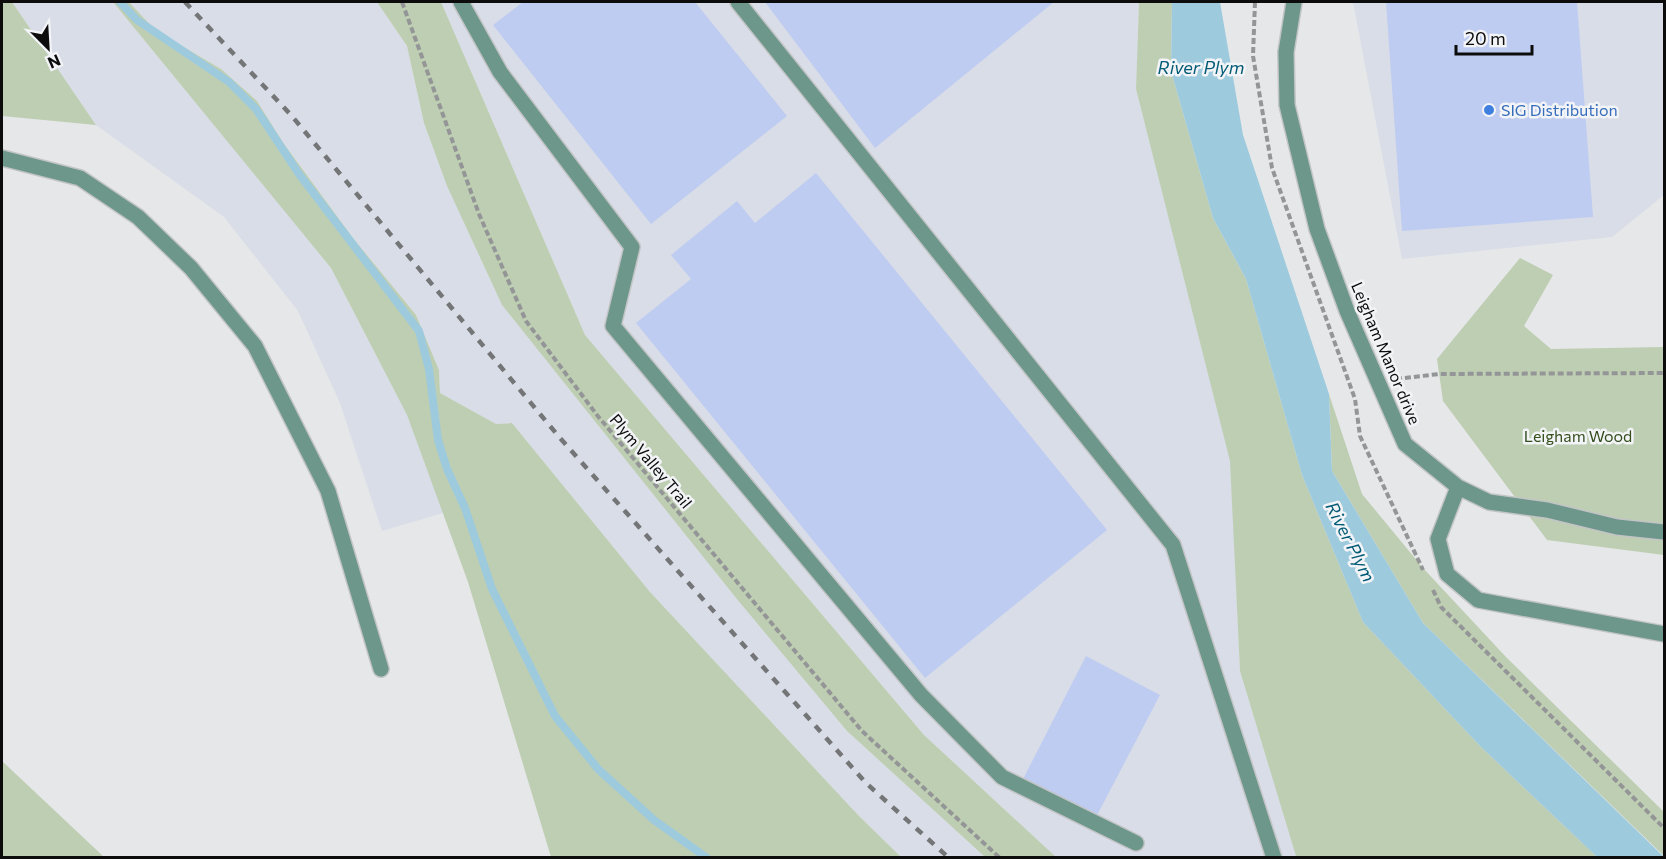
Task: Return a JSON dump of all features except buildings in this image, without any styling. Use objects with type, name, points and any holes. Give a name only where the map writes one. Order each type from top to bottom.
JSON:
[{"type":"street","points":[[738,2],[1173,545],[1274,858]]},
{"type":"street","name":"Leigham Manor drive","points":[[1294,2],[1286,52],[1287,105],[1317,229],[1347,311],[1405,444],[1458,487],[1488,502],[1547,510],[1617,527],[1665,532]]},
{"type":"street","points":[[465,3],[500,72],[632,247],[613,326],[921,695],[1002,777],[1136,843]]},
{"type":"street","points":[[2,158],[80,178],[138,217],[191,268],[255,346],[328,491],[381,669]]},
{"type":"street","points":[[1458,487],[1438,539],[1447,574],[1478,600],[1665,634]]},
{"type":"path","name":"Plym Valley Trail","points":[[402,2],[479,214],[526,321],[597,416],[862,731],[1000,858]]},
{"type":"path","points":[[1377,381],[1439,374],[1665,372]]},
{"type":"shaded area","points":[[12,2],[113,2],[331,268],[407,415],[443,513],[382,531],[340,403],[298,311],[224,217],[96,125]]},
{"type":"shaded area","points":[[129,2],[377,2],[407,46],[424,123],[447,186],[502,305],[736,598],[847,731],[985,857],[901,857],[859,816],[650,592],[512,423],[496,424],[440,393],[439,370],[416,315],[353,238],[284,144],[257,101],[221,69],[155,30]]},
{"type":"shaded area","points":[[441,2],[1139,2],[1136,89],[1231,461],[1240,671],[1297,857],[1056,857],[924,735],[585,335]]},
{"type":"shaded area","name":"SIG Distribution","points":[[1353,2],[1664,2],[1664,195],[1612,237],[1402,259]]},
{"type":"green space","points":[[2,2],[12,2],[96,125],[2,116]]},
{"type":"green space","points":[[113,2],[129,2],[155,30],[221,69],[257,101],[284,144],[353,238],[416,315],[439,370],[440,393],[496,424],[512,423],[650,592],[859,816],[901,857],[551,857],[468,582],[407,415],[331,268]]},
{"type":"green space","points":[[377,2],[441,2],[585,335],[924,735],[1056,857],[985,857],[847,731],[736,598],[502,305],[447,186],[424,123],[407,46]]},
{"type":"green space","points":[[1139,2],[1172,2],[1171,71],[1213,218],[1246,279],[1302,475],[1363,622],[1480,746],[1597,857],[1296,856],[1240,671],[1230,461],[1136,89]]},
{"type":"green space","name":"Leigham Wood","points":[[1520,258],[1553,275],[1524,326],[1551,349],[1664,347],[1664,555],[1547,540],[1443,401],[1437,359]]},
{"type":"green space","points":[[1329,394],[1362,494],[1423,568],[1506,657],[1664,812],[1664,856],[1423,623],[1332,471]]},
{"type":"green space","points":[[2,761],[104,857],[2,857]]},
{"type":"water","name":"River Plym","points":[[1172,2],[1220,2],[1243,135],[1329,394],[1332,471],[1423,623],[1664,857],[1597,857],[1480,746],[1363,622],[1302,475],[1246,279],[1213,218],[1171,71]]},
{"type":"waterway","points":[[120,2],[137,20],[229,82],[256,109],[299,174],[419,331],[429,369],[438,440],[447,469],[465,508],[492,589],[555,716],[598,769],[654,820],[707,858]]},
{"type":"railway","points":[[185,2],[291,115],[560,438],[866,783],[949,858]]},
{"type":"place","name":"SIG Distribution","points":[[1489,110]]}]
